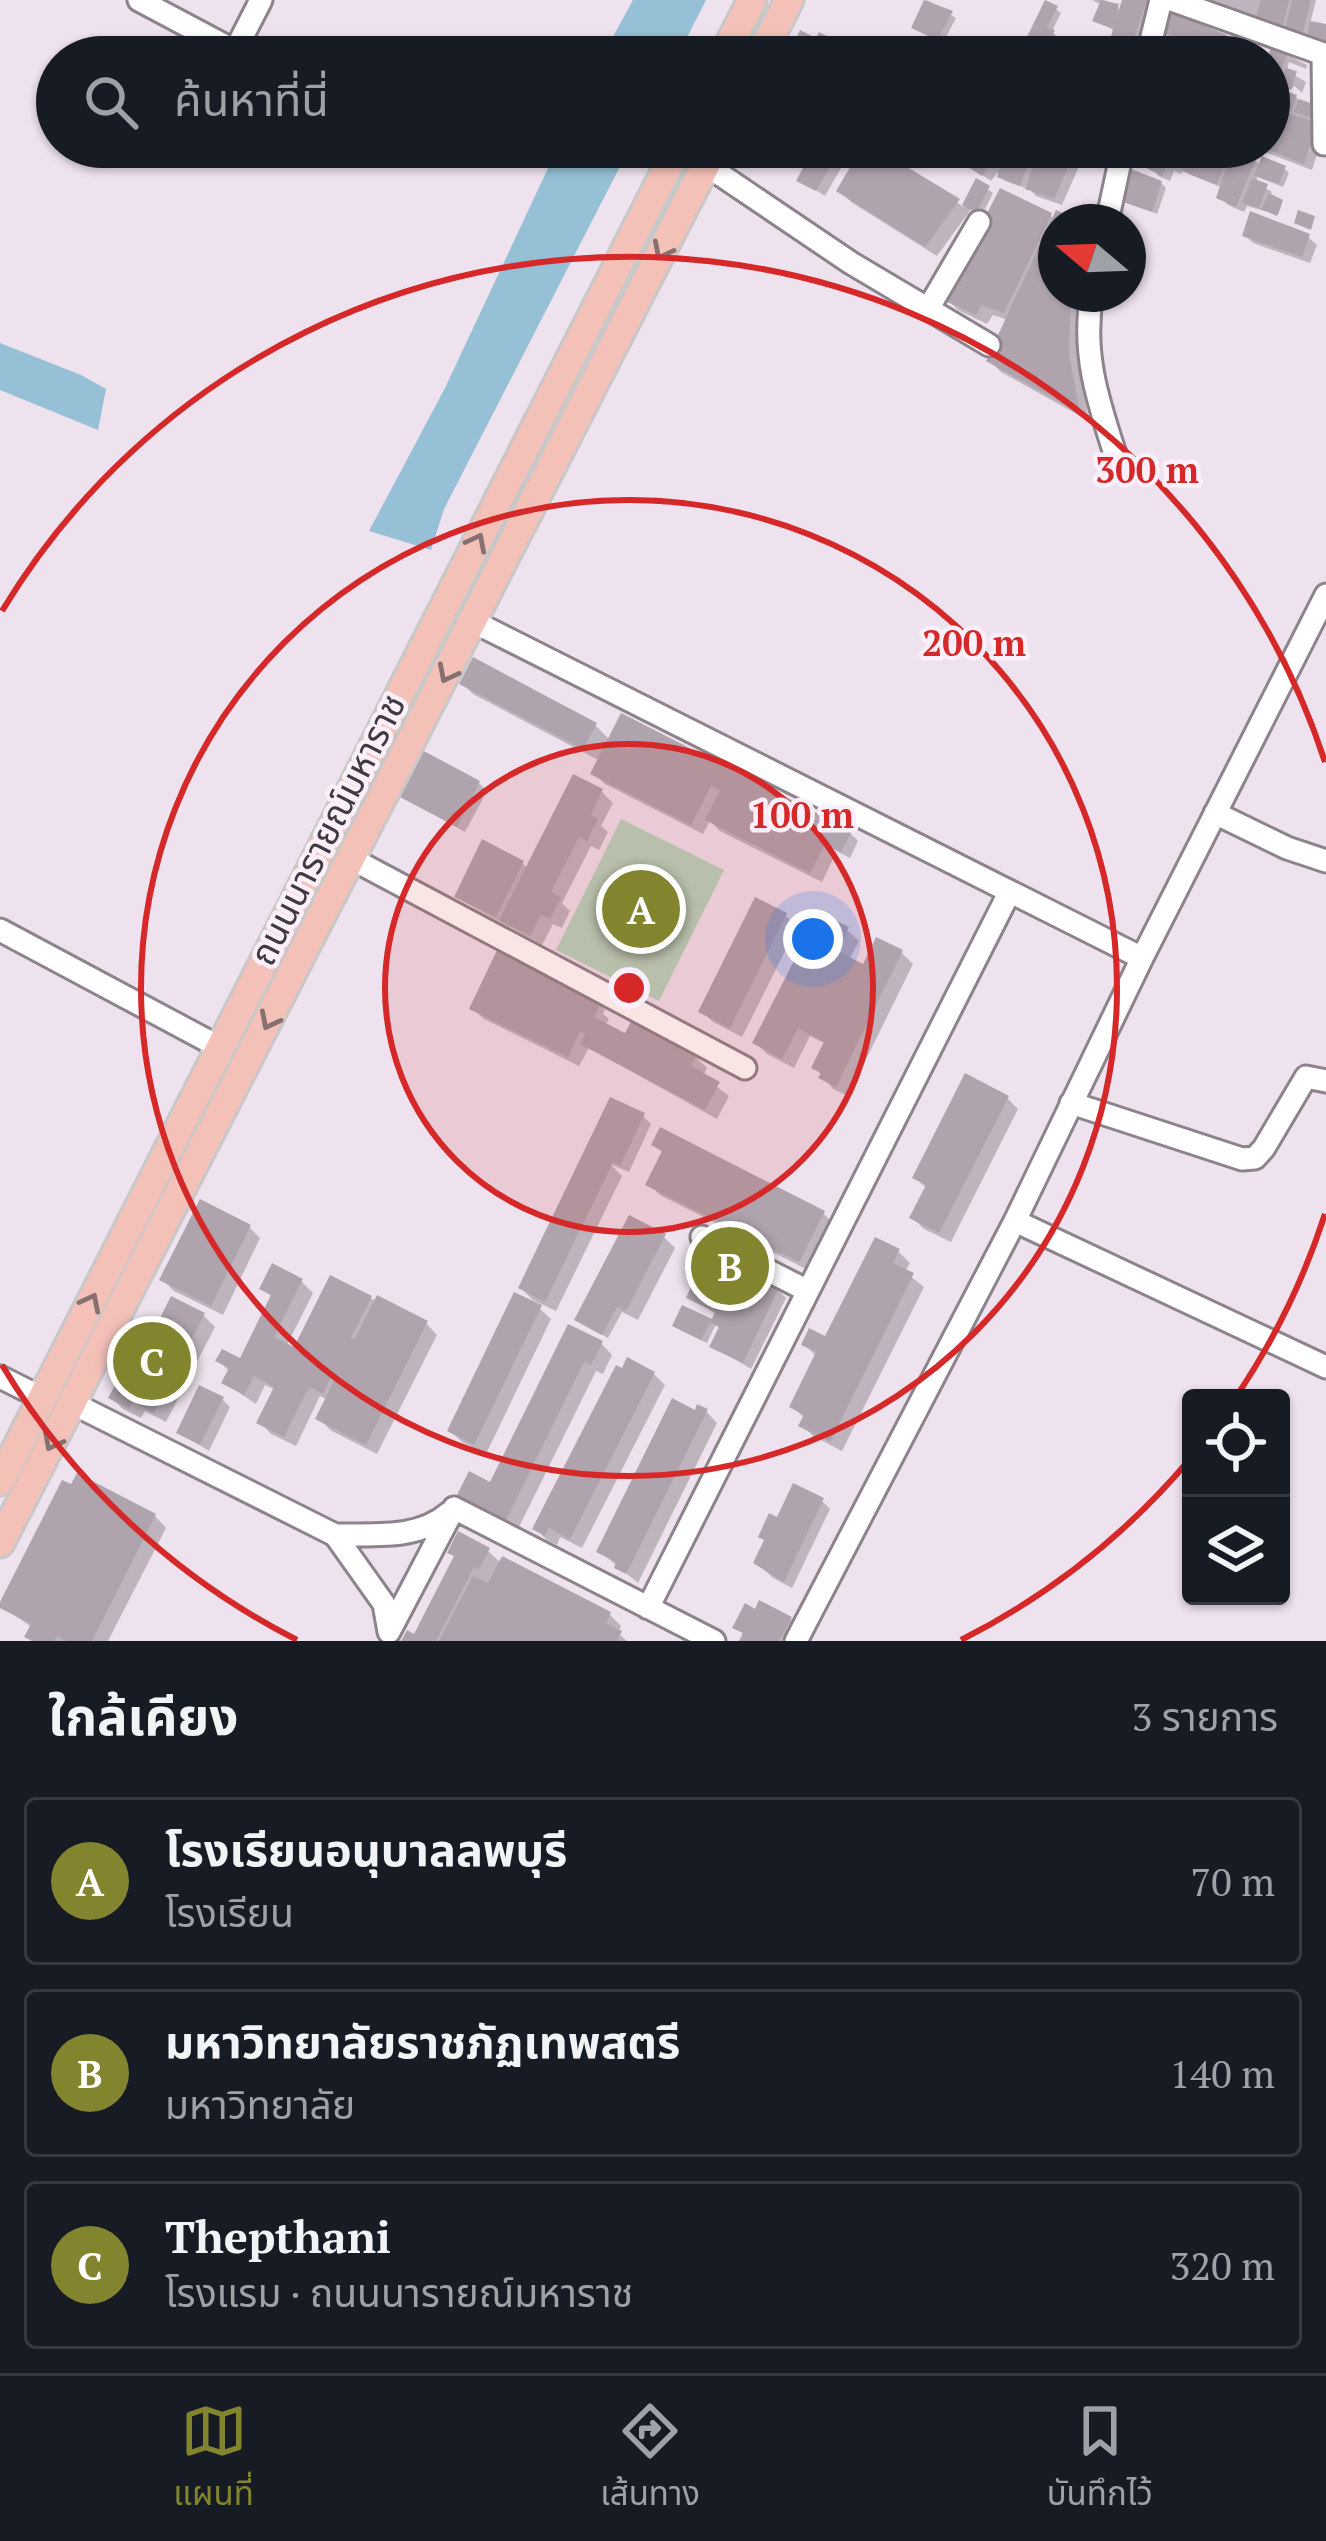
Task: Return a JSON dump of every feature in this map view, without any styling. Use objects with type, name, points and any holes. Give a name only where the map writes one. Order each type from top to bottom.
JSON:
[{"type":"main road","points":[[734,36],[752,0]]},
{"type":"main road","points":[[771,36],[789,0]]},
{"type":"main road","name":"ถนนนารายณ์มหาราช","points":[[0,1481],[666,168]]},
{"type":"main road","name":"ถนนนารายณ์มหาราช","points":[[0,1543],[704,168]]},
{"type":"street","points":[[139,0],[207,36]]},
{"type":"street","points":[[243,36],[261,0]]},
{"type":"street","points":[[1152,36],[1161,0]]},
{"type":"street","points":[[1172,0],[1274,36]]},
{"type":"street","points":[[1290,42],[1325,54],[1324,144]]},
{"type":"street","points":[[727,168],[928,309],[989,345]]},
{"type":"street","points":[[1111,204],[1119,168]]},
{"type":"street","points":[[928,309],[979,222]]},
{"type":"street","points":[[1089,312],[1090,376],[1117,460]]},
{"type":"street","points":[[796,1641],[1016,1221],[1142,958],[1324,604]]},
{"type":"street","points":[[474,622],[1142,958]]},
{"type":"street","points":[[1215,813],[1326,861]]},
{"type":"street","points":[[352,859],[745,1068]]},
{"type":"street","points":[[648,1608],[1009,893]]},
{"type":"street","points":[[0,930],[220,1048]]},
{"type":"street","points":[[1072,1103],[1242,1160],[1255,1158],[1264,1148],[1306,1077],[1326,1081]]},
{"type":"street","points":[[1016,1221],[1326,1367]]},
{"type":"street","points":[[702,1237],[808,1291]]},
{"type":"street","points":[[0,1377],[42,1398]]},
{"type":"street","points":[[72,1402],[334,1535],[384,1604],[389,1632],[454,1508]]},
{"type":"street","points":[[334,1535],[414,1532],[437,1523],[454,1508]]},
{"type":"street","points":[[454,1508],[714,1641]]},
{"type":"green space","points":[[621,819],[724,870],[659,1001],[556,950]]},
{"type":"water","points":[[633,0],[706,0],[688,36],[613,36]]},
{"type":"water","points":[[548,168],[619,168],[444,509],[431,550],[369,531],[445,388]]},
{"type":"water","points":[[0,343],[106,389],[98,430],[0,390]]},
{"type":"building","points":[[924,0],[953,11],[939,36],[911,28]]},
{"type":"building","points":[[1045,0],[1058,6],[1047,27],[1055,30],[1052,36],[1027,36]]},
{"type":"building","points":[[1101,0],[1119,4],[1115,22],[1122,0],[1147,0],[1135,36],[1111,36],[1113,29],[1092,21]]},
{"type":"building","points":[[1261,0],[1289,0],[1281,33],[1254,24]]},
{"type":"building","points":[[1292,0],[1311,0],[1301,39],[1284,33]]},
{"type":"building","points":[[1164,9],[1227,35],[1174,36],[1158,30]]},
{"type":"building","points":[[1310,21],[1326,24],[1326,45],[1306,43]]},
{"type":"building","points":[[1299,99],[1322,107],[1318,120],[1294,112]]},
{"type":"building","points":[[1290,114],[1317,122],[1304,164],[1290,159]]},
{"type":"building","points":[[803,168],[829,168],[816,191],[796,181]]},
{"type":"building","points":[[850,168],[909,168],[960,199],[925,247],[836,191]]},
{"type":"building","points":[[1000,168],[1026,168],[1020,186],[997,177]]},
{"type":"building","points":[[1032,168],[1067,168],[1054,199],[1025,189]]},
{"type":"building","points":[[1183,168],[1223,168],[1217,185]]},
{"type":"building","points":[[1226,168],[1252,168],[1236,207],[1216,198]]},
{"type":"building","points":[[1257,168],[1285,168],[1279,184],[1254,175]]},
{"type":"building","points":[[1131,169],[1162,181],[1152,212],[1146,204],[1120,201]]},
{"type":"building","points":[[976,178],[990,186],[976,213],[962,205]]},
{"type":"building","points":[[1252,178],[1268,184],[1259,208],[1242,203]]},
{"type":"building","points":[[1000,188],[1038,206],[1038,242],[1004,313],[981,305],[976,315],[943,300]]},
{"type":"building","points":[[1269,193],[1283,200],[1277,216],[1261,209]]},
{"type":"building","points":[[1298,210],[1315,216],[1311,230],[1294,223]]},
{"type":"building","points":[[1250,211],[1310,234],[1302,257],[1242,236]]},
{"type":"building","points":[[1038,249],[1038,312],[1070,312],[1069,355],[1080,413],[986,361]]},
{"type":"building","points":[[473,657],[597,723],[583,749],[459,684]]},
{"type":"building","points":[[621,713],[852,831],[841,852],[825,844],[810,873],[705,820],[720,790],[711,786],[691,825],[590,774]]},
{"type":"building","points":[[420,749],[480,781],[457,827],[396,795]]},
{"type":"building","points":[[573,774],[603,789],[591,815],[598,819],[587,841],[579,837],[551,892],[561,898],[550,919],[541,915],[530,936],[499,920]]},
{"type":"building","points":[[482,839],[524,861],[496,917],[454,897]]},
{"type":"building","points":[[755,897],[787,913],[730,1028],[698,1012]]},
{"type":"building","points":[[819,912],[849,927],[837,951],[863,964],[876,937],[903,950],[836,1087],[818,1078],[821,1073],[811,1068],[824,1042],[798,1028],[782,1059],[752,1043]]},
{"type":"building","points":[[498,948],[596,996],[593,1002],[599,1006],[594,1017],[625,1033],[632,1020],[697,1054],[691,1066],[720,1082],[705,1110],[580,1044],[585,1034],[580,1032],[568,1057],[469,1009]]},
{"type":"building","points":[[965,1073],[1009,1096],[939,1233],[909,1218],[926,1185],[912,1178]]},
{"type":"building","points":[[610,1097],[645,1113],[620,1166],[613,1162],[545,1302],[518,1288]]},
{"type":"building","points":[[660,1127],[825,1211],[799,1262],[645,1185],[662,1151],[651,1145]]},
{"type":"building","points":[[200,1199],[251,1225],[211,1306],[159,1280]]},
{"type":"building","points":[[629,1215],[666,1234],[626,1311],[617,1307],[602,1335],[574,1320]]},
{"type":"building","points":[[875,1237],[900,1249],[893,1263],[914,1273],[830,1442],[798,1426],[804,1415],[789,1407],[816,1352],[801,1345],[809,1328],[825,1336]]},
{"type":"building","points":[[708,1252],[779,1287],[743,1363],[709,1347],[719,1327],[710,1323],[715,1312],[686,1298]]},
{"type":"building","points":[[272,1263],[303,1279],[274,1337],[294,1347],[330,1275],[372,1296],[351,1338],[355,1339],[377,1295],[428,1321],[366,1445],[315,1419],[334,1381],[330,1379],[323,1394],[309,1387],[284,1437],[256,1423],[274,1387],[254,1376],[244,1395],[221,1383],[229,1368],[215,1361],[222,1349],[240,1358],[271,1295],[259,1289]]},
{"type":"building","points":[[514,1292],[542,1305],[474,1445],[447,1431]]},
{"type":"building","points":[[171,1296],[205,1313],[154,1413],[133,1402],[129,1409],[108,1398],[115,1385],[123,1389],[142,1352],[134,1348],[146,1326],[154,1330]]},
{"type":"building","points":[[682,1305],[712,1319],[701,1340],[672,1326]]},
{"type":"building","points":[[568,1324],[603,1341],[591,1365],[584,1362],[505,1522],[456,1497],[469,1471],[490,1482]]},
{"type":"building","points":[[627,1357],[655,1372],[570,1539],[549,1528],[545,1536],[532,1529],[616,1365],[622,1368]]},
{"type":"building","points":[[199,1385],[224,1397],[200,1445],[176,1433]]},
{"type":"building","points":[[672,1398],[695,1410],[697,1404],[708,1409],[626,1574],[614,1568],[616,1562],[596,1552]]},
{"type":"building","points":[[77,1473],[156,1514],[92,1641],[66,1641],[57,1636],[54,1641],[32,1641],[24,1637],[31,1624],[0,1608],[0,1602],[62,1480],[71,1484]]},
{"type":"building","points":[[793,1483],[824,1498],[784,1582],[753,1563],[769,1513],[777,1517]]},
{"type":"building","points":[[458,1531],[490,1548],[479,1570],[474,1567],[436,1641],[401,1641],[407,1630],[414,1634],[454,1556],[447,1553]]},
{"type":"building","points":[[502,1556],[611,1612],[606,1623],[622,1631],[617,1641],[439,1641],[473,1576],[488,1583]]},
{"type":"building","points":[[759,1600],[792,1617],[779,1641],[739,1641],[743,1633],[732,1628],[745,1603],[755,1609]]},
{"type":"place","name":"โรงเรียนอนุบาลลพบุรี","points":[[641,909]]},
{"type":"place","name":"มหาวิทยาลัยราชภัฏเทพสตรี","points":[[730,1266]]},
{"type":"place","name":"Thepthani","points":[[152,1361]]}]
